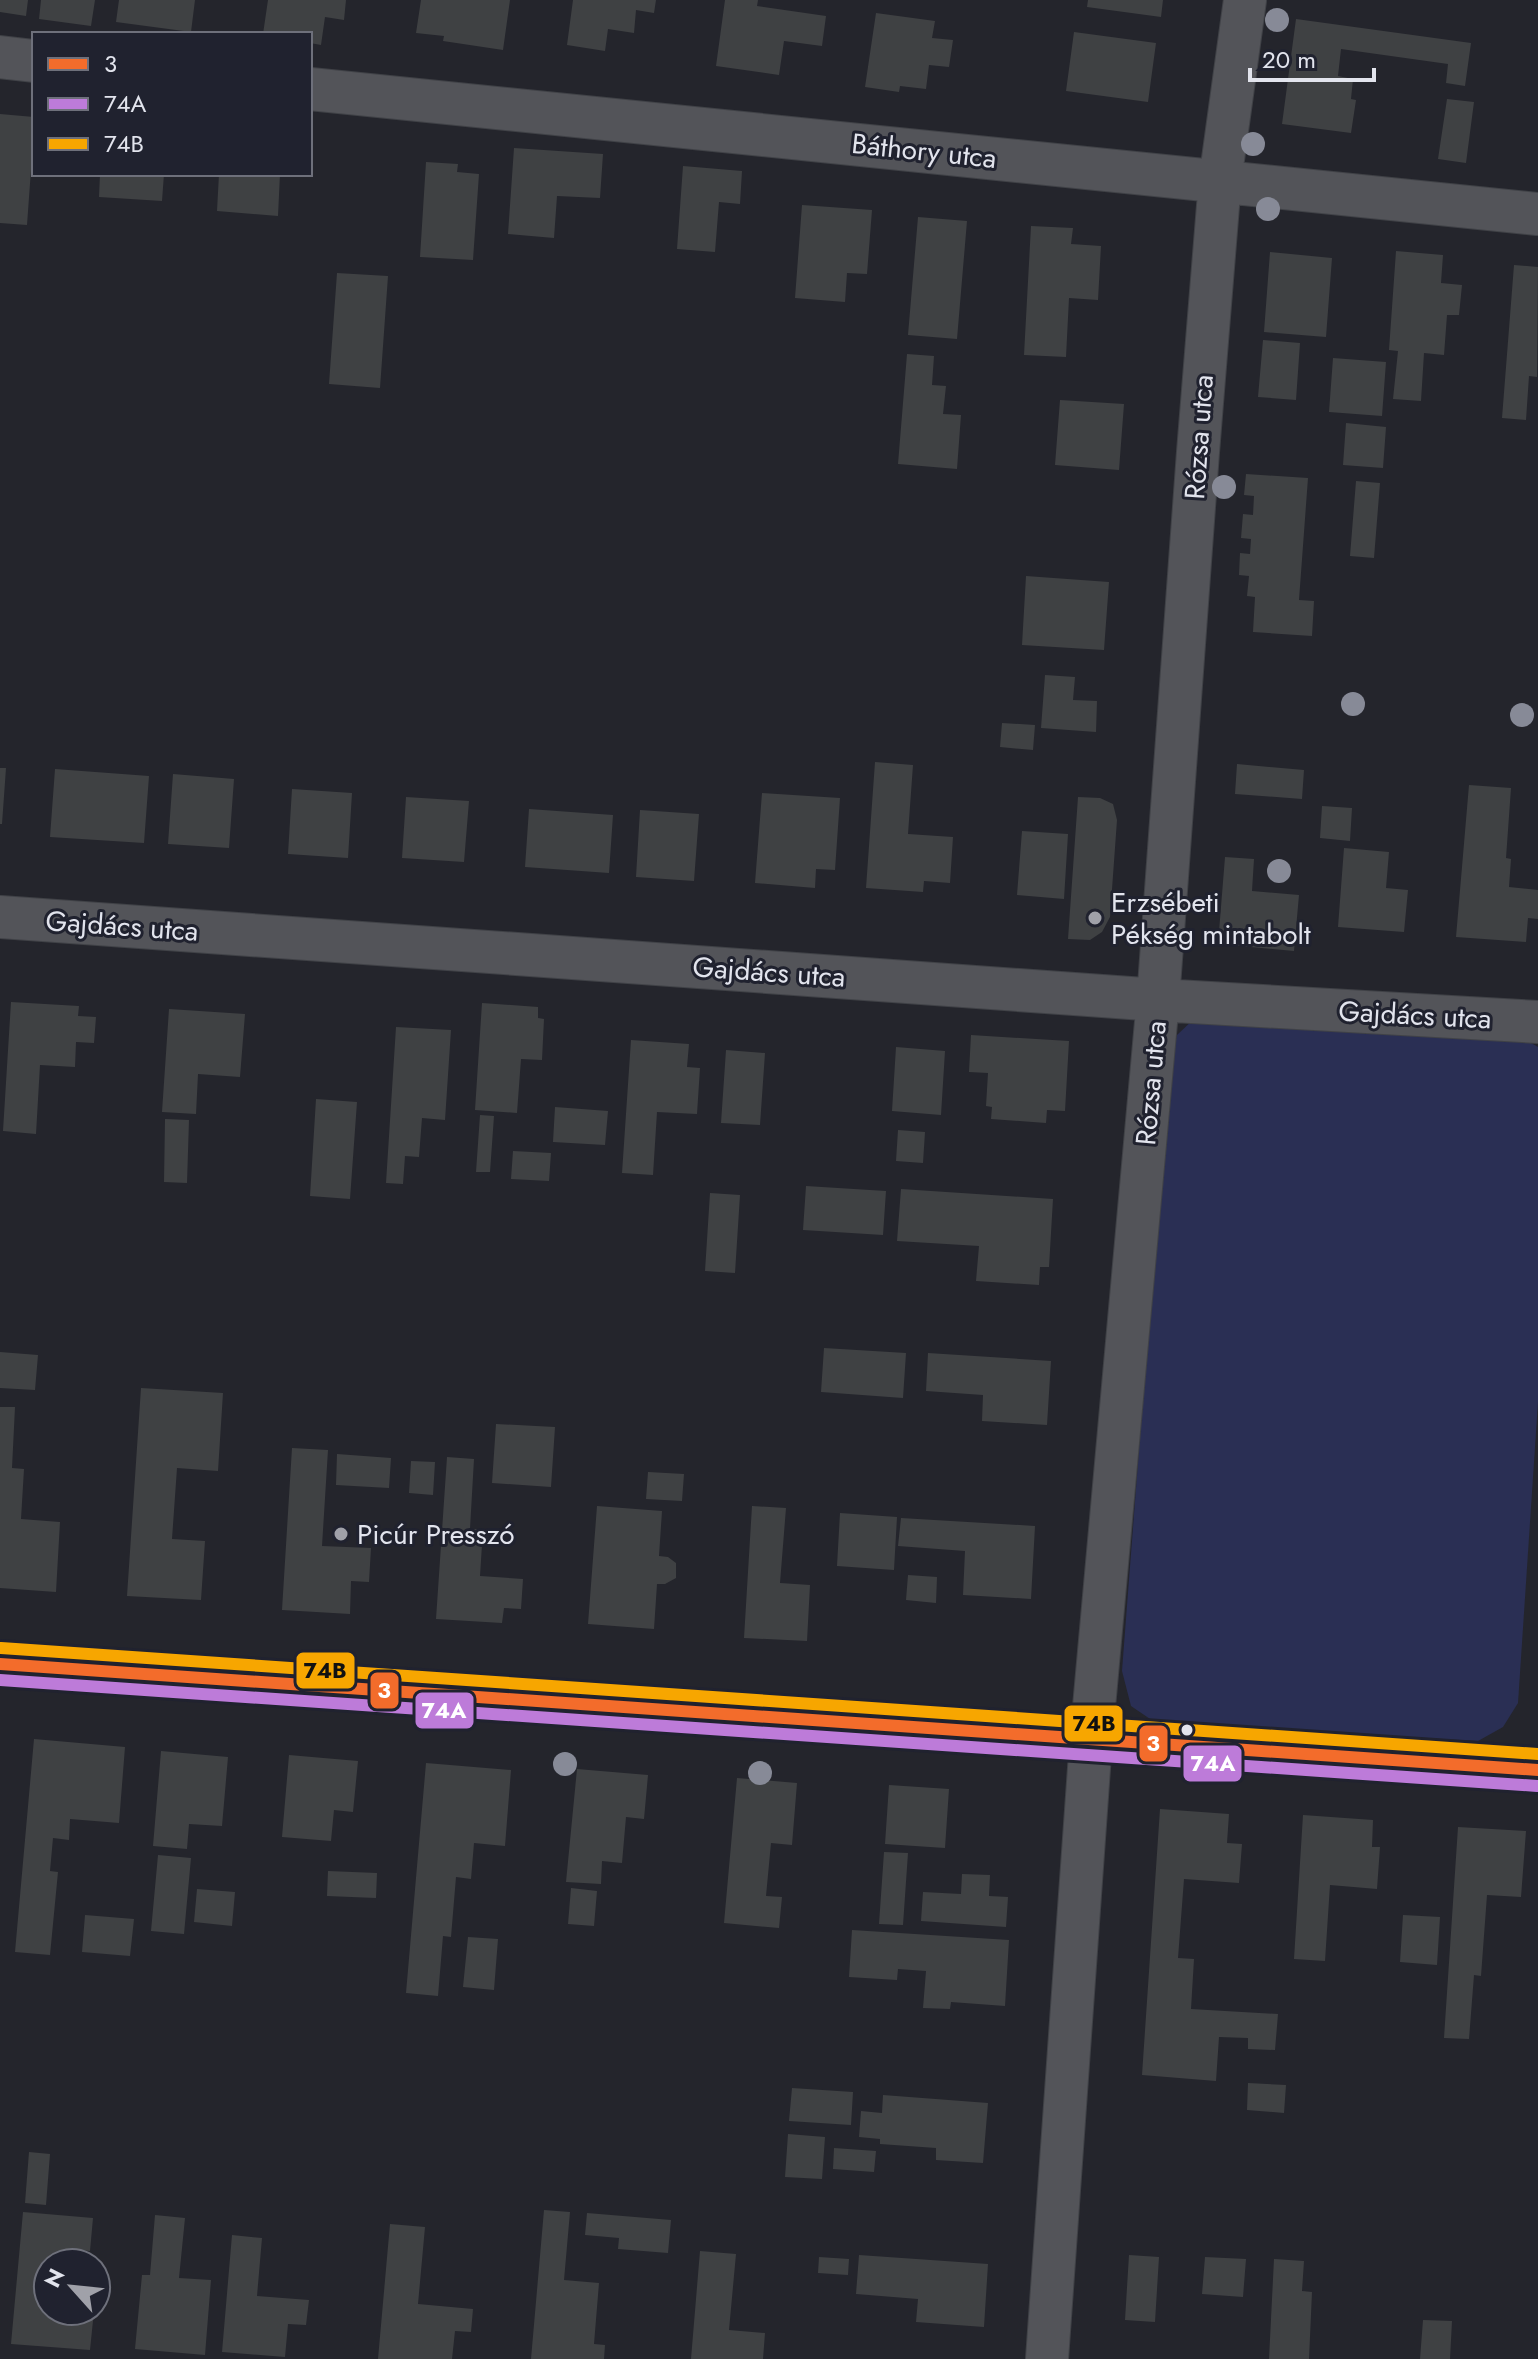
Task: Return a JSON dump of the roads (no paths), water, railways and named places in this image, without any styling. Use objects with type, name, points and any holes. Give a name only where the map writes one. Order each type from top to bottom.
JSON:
[{"type":"street","name":"Rózsa utca","points":[[1047,2359],[1091,1740],[1158,1000],[1220,181],[1245,0]]},
{"type":"street","points":[[0,57],[32,61]]},
{"type":"street","name":"Báthory utca","points":[[312,89],[1538,214]]},
{"type":"street","name":"Gajdács utca","points":[[0,917],[1158,1000],[1538,1022]]},
{"type":"street","points":[[0,1664],[1091,1740],[1537,1762]]},
{"type":"place","name":"Erzsébeti Pékség mintabolt","points":[[1095,918]]},
{"type":"place","name":"Picúr Presszó","points":[[341,1534]]}]
